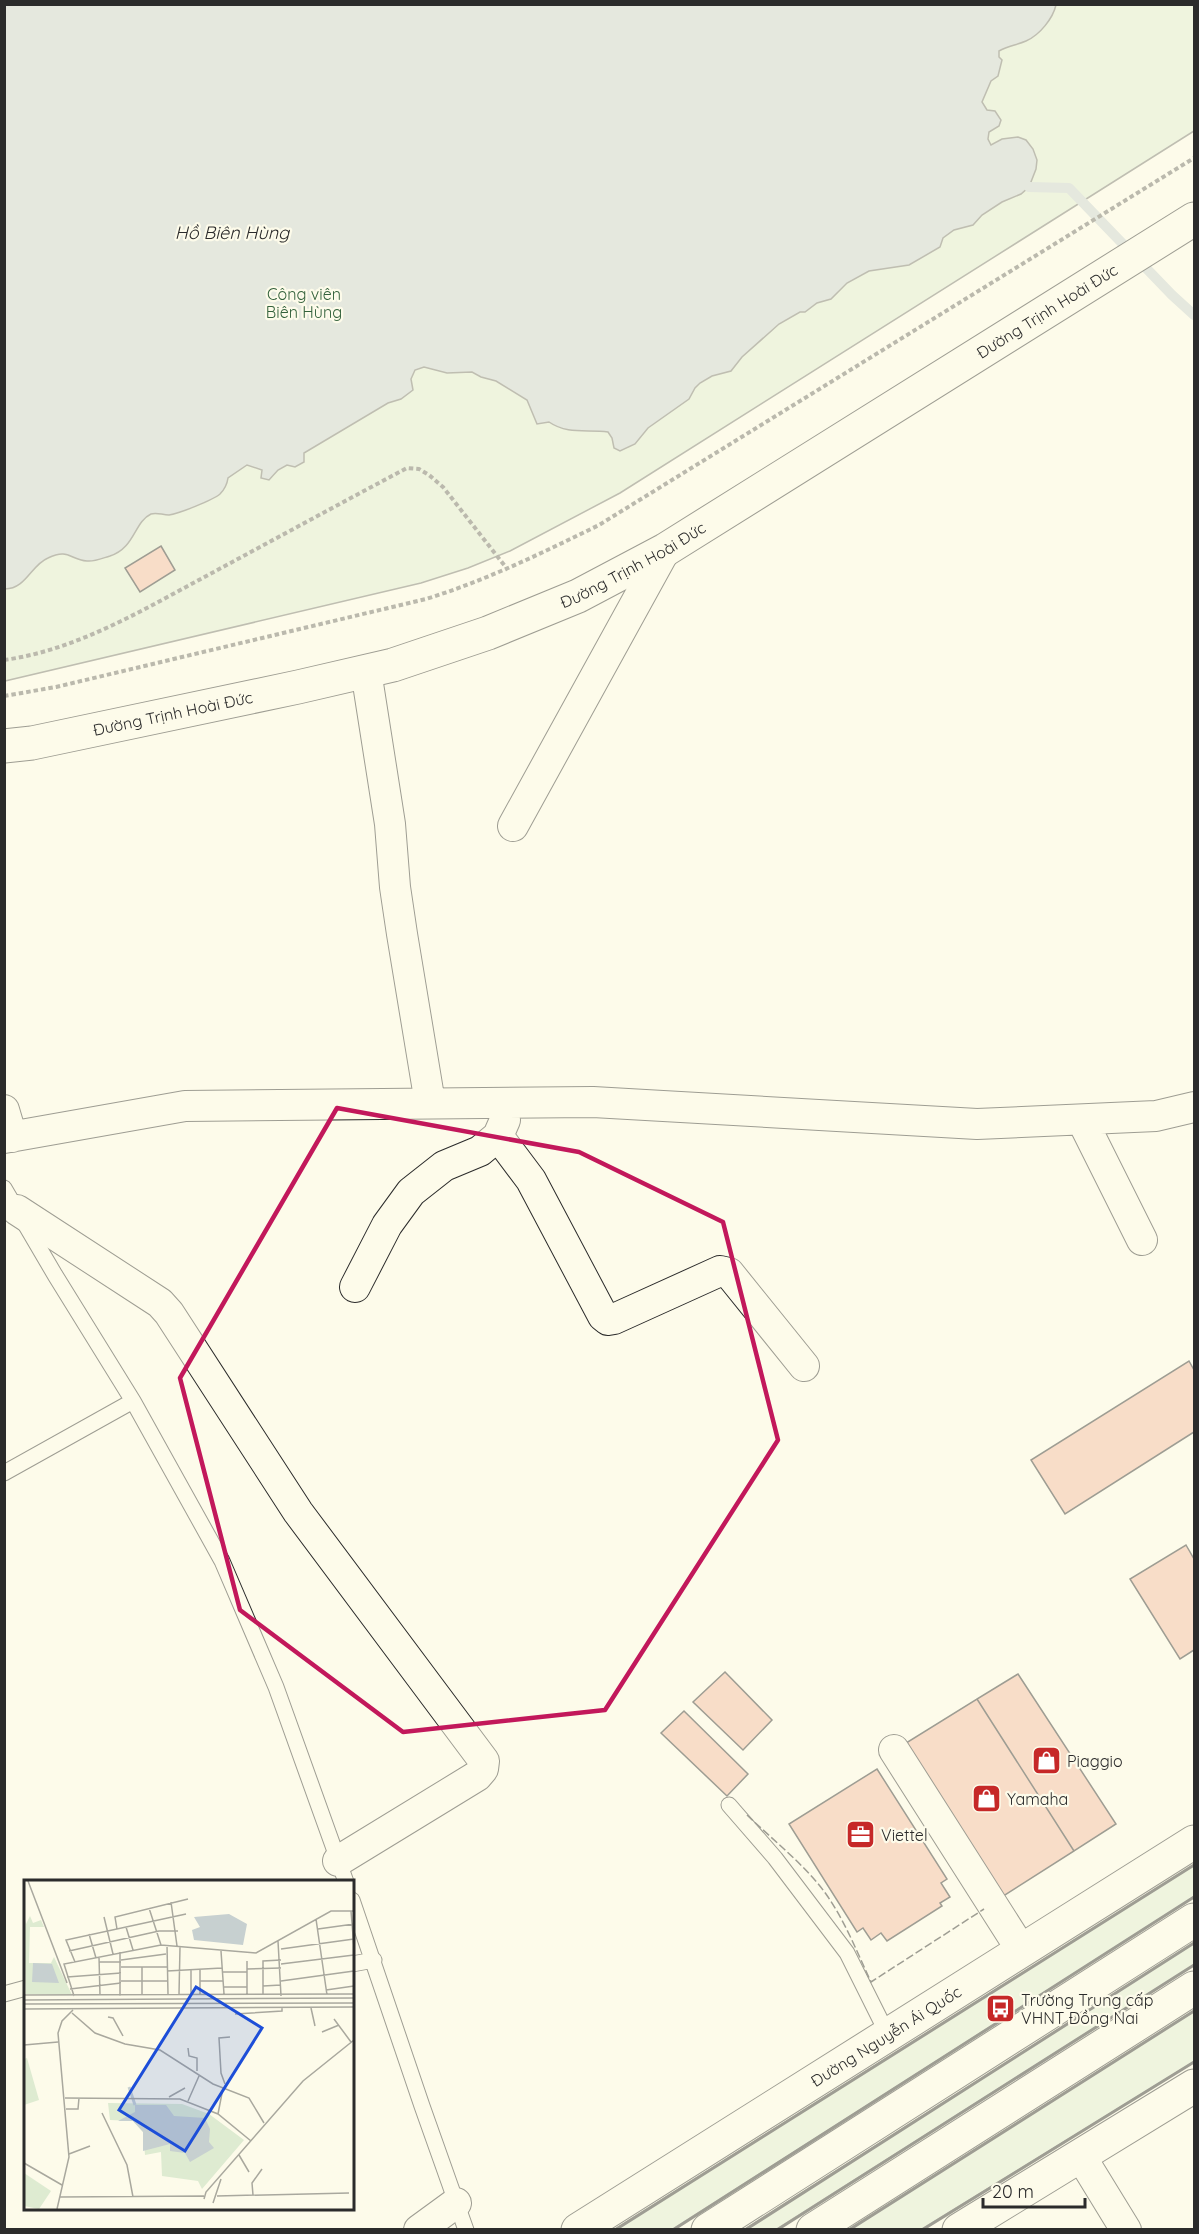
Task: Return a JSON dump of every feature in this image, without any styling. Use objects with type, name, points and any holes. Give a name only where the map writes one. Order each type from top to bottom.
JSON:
[{"type":"main road","name":"Đường Trịnh Hoài Đức","points":[[4,746],[90,731],[393,665],[488,633],[578,596],[665,550],[1194,219]]},
{"type":"main road","name":"Đường Nguyễn Ái Quốc","points":[[578,2229],[1194,1842]]},
{"type":"main road","points":[[708,2229],[1194,1920]]},
{"type":"main road","points":[[813,2229],[1194,1988]]},
{"type":"main road","points":[[959,2229],[1080,2154],[1193,2089]]},
{"type":"street","points":[[513,826],[665,550]]},
{"type":"street","points":[[366,671],[390,824],[395,887],[430,1103]]},
{"type":"street","points":[[7,1128],[185,1106],[593,1102],[977,1124],[1156,1116],[1194,1107]]},
{"type":"street","points":[[355,1287],[387,1225],[411,1192],[444,1166],[480,1151],[498,1136],[512,1103]]},
{"type":"street","points":[[1083,1119],[1142,1240]]},
{"type":"street","points":[[498,1136],[531,1180],[603,1316],[608,1320],[720,1271],[725,1271],[804,1366]]},
{"type":"street","points":[[11,1199],[160,1303],[169,1313],[298,1512],[484,1761],[483,1769],[477,1776],[342,1871]]},
{"type":"street","points":[[894,1750],[1022,1951]]},
{"type":"street","points":[[1080,2154],[1126,2229]]},
{"type":"street","points":[[419,2229],[461,2216]]},
{"type":"lane","points":[[11,1199],[133,1401],[222,1561],[276,1687],[342,1871]]},
{"type":"lane","points":[[4,1473],[133,1401]]},
{"type":"lane","points":[[729,1805],[775,1858],[847,1953],[888,2035]]},
{"type":"lane","points":[[354,1905],[461,2216]]},
{"type":"lane","points":[[354,1964],[374,1960]]},
{"type":"lane","points":[[4,1994],[24,1989]]},
{"type":"path","points":[[4,696],[56,687],[426,599],[508,570],[599,525],[1194,158]]},
{"type":"path","points":[[4,660],[48,650],[112,625],[407,468],[429,475],[443,487],[508,570]]},
{"type":"highlighted area","points":[[337,1108],[579,1152],[723,1222],[778,1440],[605,1710],[403,1732],[240,1610],[180,1378]]},
{"type":"green space","name":"Hồ Biên Hùng","points":[[4,5],[1194,5],[1194,131],[620,493],[510,551],[421,583],[5,681]]},
{"type":"green space","points":[[1194,1865],[1194,1897],[673,2229],[615,2229]]},
{"type":"green space","points":[[1194,1943],[1194,1965],[777,2229],[745,2229]]},
{"type":"green space","points":[[1194,2011],[1194,2062],[922,2229],[849,2229]]},
{"type":"water","name":"Hồ Biên Hùng","points":[[4,5],[1056,5],[1049,21],[1036,35],[999,51],[999,57],[1002,60],[998,76],[991,81],[982,102],[987,110],[995,111],[1001,120],[999,126],[989,132],[988,139],[991,145],[1002,139],[1018,137],[1026,140],[1033,149],[1037,160],[1029,187],[1021,194],[1002,202],[982,215],[973,225],[954,230],[943,238],[940,247],[909,265],[869,271],[847,283],[831,299],[817,303],[805,312],[800,312],[779,324],[742,357],[731,371],[712,376],[700,383],[689,399],[648,428],[635,444],[620,451],[614,448],[608,432],[563,429],[549,422],[537,424],[527,400],[496,381],[472,372],[447,373],[424,367],[415,370],[411,379],[413,390],[304,453],[304,462],[295,467],[287,465],[278,470],[269,480],[261,478],[262,470],[247,465],[228,478],[220,494],[210,500],[173,514],[153,513],[145,518],[125,547],[118,552],[90,561],[65,554],[55,555],[42,561],[18,585],[5,589]]},
{"type":"building","points":[[161,546],[175,570],[140,592],[125,568]]},
{"type":"building","points":[[1189,1361],[1194,1370],[1194,1432],[1065,1514],[1031,1460]]},
{"type":"building","points":[[1186,1545],[1194,1559],[1194,1650],[1180,1659],[1130,1579]]},
{"type":"building","points":[[725,1672],[772,1720],[743,1750],[693,1702]]},
{"type":"building","name":"Piaggio","points":[[1018,1674],[1116,1824],[1074,1851],[977,1699]]},
{"type":"building","name":"Yamaha","points":[[977,1699],[1074,1851],[994,1902],[898,1748]]},
{"type":"building","points":[[684,1711],[748,1774],[727,1796],[661,1733]]},
{"type":"building","points":[[877,1769],[947,1879],[941,1883],[950,1897],[940,1903],[942,1906],[887,1941],[881,1933],[871,1940],[863,1928],[857,1932],[789,1824]]},
{"type":"waterway","points":[[1029,187],[1069,188],[1194,315]]},
{"type":"fence","points":[[747,1815],[818,1883],[845,1926],[871,1982],[984,1909]]},
{"type":"wall","points":[[615,2230],[1194,1865]]},
{"type":"wall","points":[[673,2230],[1194,1897]]},
{"type":"wall","points":[[745,2230],[1194,1943]]},
{"type":"wall","points":[[777,2230],[1194,1965]]},
{"type":"wall","points":[[849,2230],[1194,2011]]},
{"type":"wall","points":[[922,2230],[1194,2062]]},
{"type":"place","name":"Piaggio","points":[[1046,1761]]},
{"type":"place","name":"Yamaha","points":[[986,1799]]},
{"type":"place","name":"Viettel","points":[[860,1835]]},
{"type":"place","name":"Trường Trung cấp VHNT Đồng Nai","points":[[1000,2009]]},
{"type":"park label","name":"Công viên Biên Hùng","points":[[304,303]]}]
